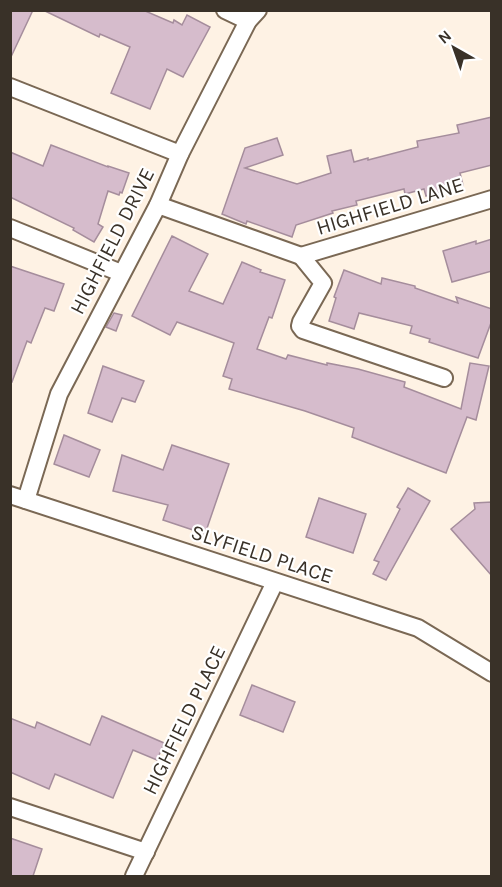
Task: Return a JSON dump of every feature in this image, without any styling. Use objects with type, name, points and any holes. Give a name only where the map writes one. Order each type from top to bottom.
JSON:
[{"type":"street","points":[[225,10],[253,16]]},
{"type":"street","name":"HIGHFIELD DRIVE","points":[[18,498],[59,394],[158,205],[180,154],[253,16]]},
{"type":"street","points":[[10,87],[180,154]]},
{"type":"street","name":"HIGHFIELD LANE","points":[[301,256],[492,199]]},
{"type":"street","points":[[158,205],[301,256],[323,283],[301,322],[300,326],[303,330],[444,378]]},
{"type":"street","points":[[10,228],[121,273]]},
{"type":"street","name":"SLYFIELD PLACE","points":[[18,498],[418,628],[492,672]]},
{"type":"street","name":"HIGHFIELD PLACE","points":[[134,876],[275,582]]},
{"type":"street","points":[[10,807],[146,852]]},
{"type":"building","points":[[10,10],[33,10],[10,59]]},
{"type":"building","points":[[43,10],[143,10],[182,25],[187,15],[210,27],[183,77],[167,69],[150,109],[111,93],[130,47],[100,34],[99,37]]},
{"type":"building","points":[[492,117],[492,165],[460,173],[463,185],[426,196],[424,189],[405,194],[404,189],[356,201],[357,205],[332,211],[333,213],[296,225],[292,237],[247,221],[246,224],[222,214],[245,148],[277,138],[283,155],[245,168],[297,184],[331,173],[327,156],[351,150],[354,162],[368,158],[368,160],[418,147],[417,141],[459,133],[457,125]]},
{"type":"building","points":[[51,145],[129,173],[122,193],[120,192],[119,195],[108,191],[98,224],[103,227],[94,242],[73,230],[74,228],[10,197],[10,152],[43,166]]},
{"type":"building","points":[[172,236],[208,254],[189,291],[223,304],[242,262],[261,270],[260,272],[285,280],[272,318],[269,317],[257,349],[286,359],[288,355],[327,365],[327,363],[358,369],[405,382],[404,387],[461,409],[470,363],[489,366],[476,420],[467,417],[446,473],[352,437],[354,428],[229,389],[232,379],[223,376],[234,343],[177,322],[170,335],[132,316]]},
{"type":"building","points":[[492,239],[492,271],[452,282],[443,251],[476,241],[476,244]]},
{"type":"building","points":[[10,266],[64,284],[54,311],[45,308],[31,343],[27,341],[12,382],[10,381]]},
{"type":"building","points":[[344,270],[381,284],[382,278],[415,286],[415,288],[458,303],[456,297],[492,309],[492,320],[478,358],[429,342],[430,339],[410,333],[412,326],[359,313],[354,329],[329,321],[336,298],[334,297]]},
{"type":"building","points":[[114,313],[122,315],[116,331],[106,327]]},
{"type":"building","points":[[103,366],[144,381],[135,402],[122,398],[112,422],[88,413]]},
{"type":"building","points":[[64,435],[100,450],[89,477],[54,464]]},
{"type":"building","points":[[172,445],[229,464],[205,534],[163,520],[168,505],[113,491],[122,455],[163,470]]},
{"type":"building","points":[[408,488],[430,501],[386,580],[373,574],[379,562],[374,560],[400,509],[397,507]]},
{"type":"building","points":[[319,498],[366,514],[353,553],[306,537]]},
{"type":"building","points":[[492,502],[492,576],[451,529],[475,509],[474,503]]},
{"type":"building","points":[[252,685],[295,702],[283,732],[240,715]]},
{"type":"building","points":[[102,716],[164,743],[157,760],[133,750],[113,798],[55,774],[49,789],[10,772],[10,718],[35,728],[37,722],[90,745]]},
{"type":"building","points":[[10,838],[42,849],[33,876],[10,876]]}]
